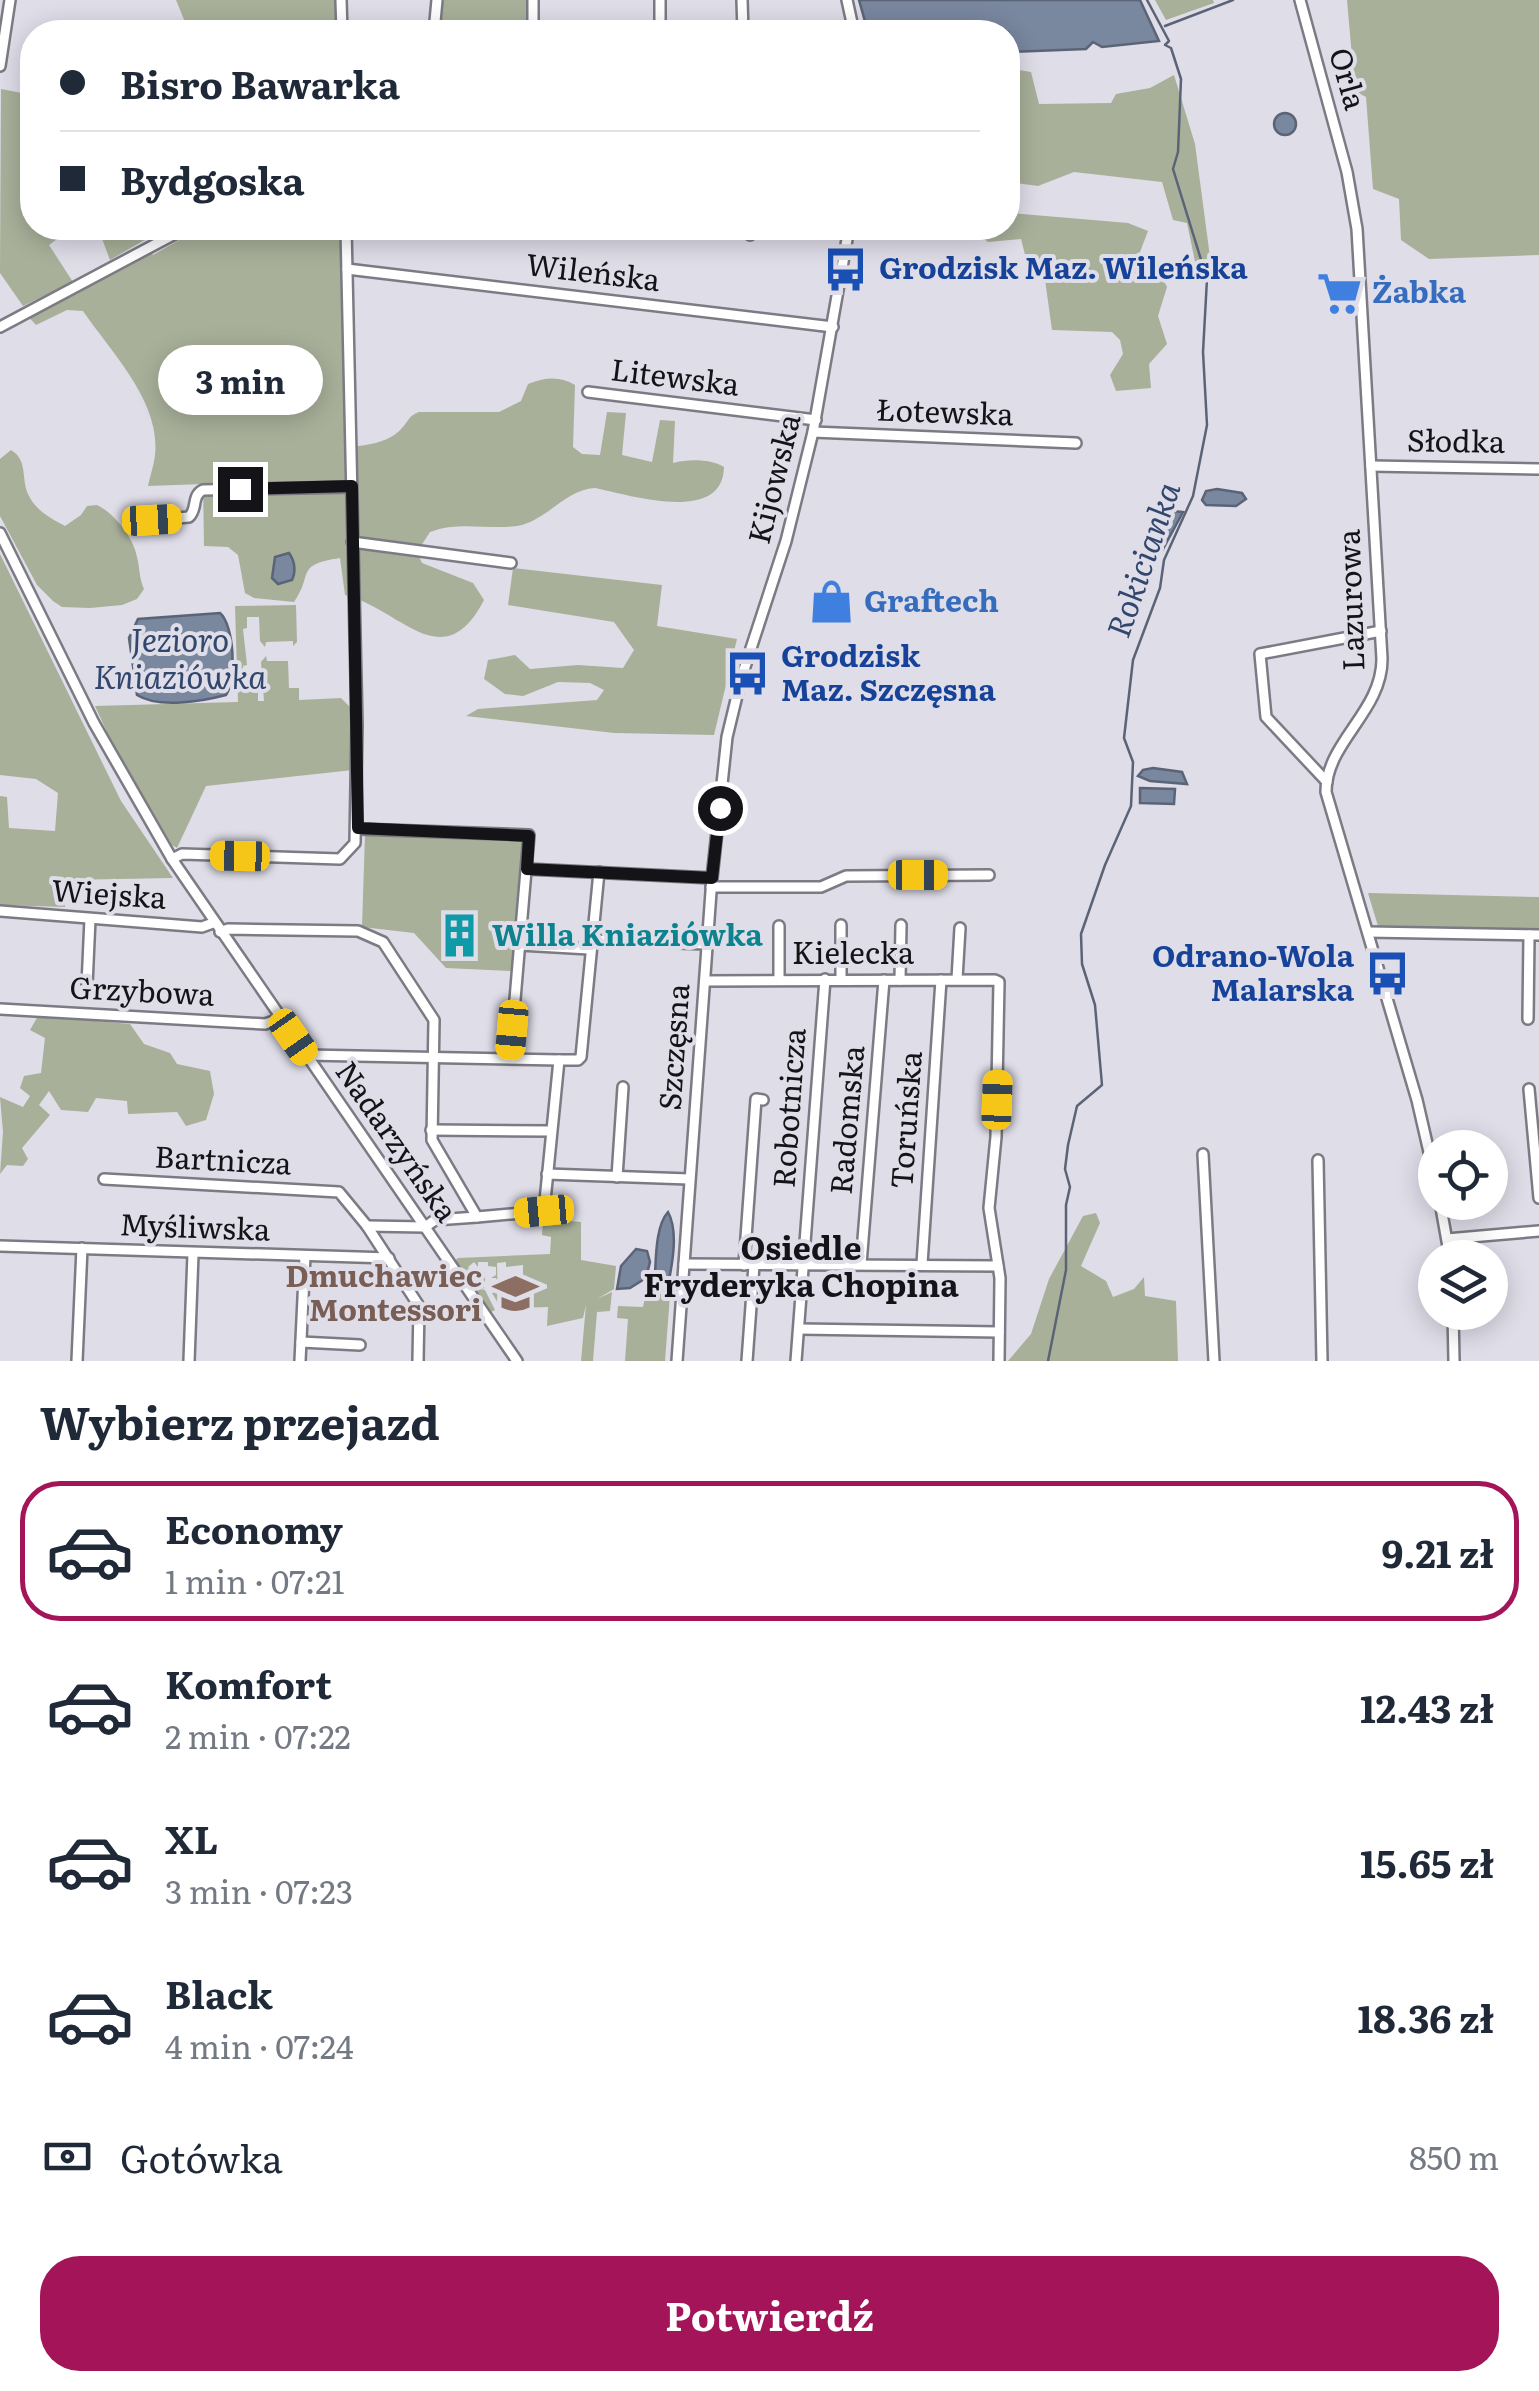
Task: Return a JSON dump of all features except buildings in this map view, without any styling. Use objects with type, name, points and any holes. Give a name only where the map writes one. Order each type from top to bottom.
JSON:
[{"type":"street","name":"Orla","points":[[1300,0],[1347,172]]},
{"type":"street","points":[[0,66],[6,6]]},
{"type":"street","name":"Lazurowa","points":[[1327,782],[1336,758],[1380,686],[1381,631],[1357,229],[1347,172]]},
{"type":"street","points":[[0,327],[163,240]]},
{"type":"street","points":[[172,859],[182,854],[340,859],[353,848],[358,828],[346,240]]},
{"type":"street","name":"Kijowska","points":[[727,736],[741,679],[786,541],[814,432],[847,240]]},
{"type":"street","name":"Wileńska","points":[[347,270],[833,327]]},
{"type":"street","name":"Litewska","points":[[588,392],[816,420]]},
{"type":"street","name":"Łotewska","points":[[814,432],[1076,443]]},
{"type":"street","name":"Słodka","points":[[1371,466],[1539,469]]},
{"type":"street","points":[[152,520],[189,517],[195,497],[203,490],[352,486]]},
{"type":"street","name":"Nadarzyńska","points":[[0,533],[94,724],[172,859],[517,1361]]},
{"type":"street","points":[[352,542],[511,564]]},
{"type":"street","points":[[1381,631],[1260,654],[1266,717],[1327,782],[1328,801],[1425,1130]]},
{"type":"street","name":"Szczęsna","points":[[676,1361],[711,882],[727,736]]},
{"type":"street","points":[[358,828],[529,836],[510,1058]]},
{"type":"street","points":[[527,869],[821,886],[846,876],[989,875]]},
{"type":"street","points":[[306,1055],[578,1060],[582,1057],[599,872]]},
{"type":"street","name":"Wiejska","points":[[0,911],[217,928],[352,930],[377,938],[432,1014],[436,1026],[434,1058]]},
{"type":"street","points":[[88,985],[90,919]]},
{"type":"street","points":[[840,979],[841,925]]},
{"type":"street","points":[[900,980],[901,925]]},
{"type":"street","points":[[779,926],[779,978]]},
{"type":"street","points":[[957,979],[960,928]]},
{"type":"street","points":[[1368,932],[1534,935],[1528,1019]]},
{"type":"street","points":[[520,945],[707,944]]},
{"type":"street","name":"Kielecka","points":[[705,981],[779,978],[999,982],[996,1137],[989,1208],[998,1266]]},
{"type":"street","name":"Robotnicza","points":[[796,1361],[826,979]]},
{"type":"street","name":"Radomska","points":[[861,1264],[884,980]]},
{"type":"street","name":"Toruńska","points":[[922,1264],[941,980]]},
{"type":"street","name":"Grzybowa","points":[[0,1009],[265,1024],[280,1019]]},
{"type":"street","points":[[434,1058],[433,1144],[477,1217]]},
{"type":"street","points":[[367,1226],[424,1226],[435,1220],[544,1211],[558,1060]]},
{"type":"street","points":[[616,1177],[623,1087]]},
{"type":"street","points":[[1529,1089],[1539,1198]]},
{"type":"street","points":[[747,1361],[756,1099],[763,1100]]},
{"type":"street","points":[[431,1130],[551,1131]]},
{"type":"street","points":[[1202,1154],[1214,1361]]},
{"type":"street","points":[[1318,1160],[1322,1361]]},
{"type":"street","points":[[547,1174],[689,1179]]},
{"type":"street","name":"Bartnicza","points":[[104,1180],[339,1192],[367,1226]]},
{"type":"street","points":[[367,1226],[419,1306],[418,1361]]},
{"type":"street","points":[[1491,1240],[1539,1231]]},
{"type":"street","name":"Myśliwska","points":[[0,1246],[389,1258]]},
{"type":"street","points":[[77,1361],[82,1248]]},
{"type":"street","points":[[189,1361],[194,1254]]},
{"type":"street","points":[[300,1361],[305,1256]]},
{"type":"street","points":[[684,1264],[998,1266],[999,1361]]},
{"type":"street","points":[[799,1329],[999,1332]]},
{"type":"street","points":[[1453,1330],[1454,1361]]},
{"type":"street","points":[[301,1342],[360,1345]]},
{"type":"green space","points":[[176,0],[338,0],[339,20],[184,20]]},
{"type":"green space","points":[[439,0],[529,0],[529,20],[437,20]]},
{"type":"green space","points":[[1155,0],[1213,0],[1214,3],[1166,20]]},
{"type":"green space","points":[[1347,0],[1539,0],[1539,255],[1429,259],[1401,240],[1399,199],[1373,189],[1366,97],[1355,91]]},
{"type":"green space","points":[[1020,70],[1031,72],[1039,104],[1111,103],[1116,94],[1150,88],[1174,75],[1195,144],[1210,257],[1197,271],[1187,223],[1173,220],[1162,182],[1074,172],[1038,186],[1020,184]]},
{"type":"green space","points":[[1,89],[20,93],[20,240],[56,240],[49,245],[73,282],[23,306],[0,273]]},
{"type":"green space","points":[[1020,214],[1128,223],[1148,231],[1140,252],[1159,271],[1167,287],[1158,316],[1167,344],[1149,364],[1151,388],[1116,391],[1110,375],[1123,354],[1120,340],[1112,332],[1052,330],[1045,280],[1030,274],[1021,239]]},
{"type":"green space","points":[[102,240],[144,240],[110,260]]},
{"type":"green space","points":[[179,240],[340,240],[346,447],[390,438],[419,412],[499,412],[521,401],[528,384],[558,379],[575,385],[573,447],[582,454],[600,455],[607,412],[626,413],[622,455],[652,462],[660,420],[675,421],[673,463],[699,460],[718,464],[724,467],[720,485],[708,496],[672,502],[595,488],[574,494],[517,526],[452,527],[430,532],[417,552],[422,563],[473,583],[484,600],[469,623],[453,635],[437,637],[420,632],[345,595],[340,558],[311,568],[294,602],[254,598],[245,593],[238,555],[228,547],[204,546],[203,484],[148,486],[155,455],[150,416],[132,379],[83,311],[67,310],[36,325],[24,312],[149,249],[153,255]]},
{"type":"green space","points":[[11,450],[22,464],[31,500],[49,517],[65,526],[87,506],[97,505],[122,527],[135,550],[144,589],[137,599],[122,605],[62,607],[37,585],[0,516],[0,459]]},
{"type":"green space","points":[[0,554],[121,801],[173,878],[64,880],[65,907],[0,905],[0,796],[7,797],[9,828],[55,831],[58,793],[36,779],[0,775]]},
{"type":"green space","points":[[513,568],[662,585],[657,626],[737,639],[714,735],[614,733],[466,716],[478,709],[597,700],[604,690],[590,683],[558,682],[523,696],[505,694],[484,679],[488,660],[515,655],[530,669],[578,665],[623,668],[634,650],[614,622],[508,605]]},
{"type":"green space","points":[[296,605],[297,642],[293,646],[293,641],[266,642],[265,647],[260,641],[259,617],[247,617],[247,628],[243,629],[247,665],[243,666],[243,689],[258,689],[258,701],[264,701],[261,662],[266,656],[267,661],[288,661],[289,688],[299,688],[299,700],[341,698],[351,708],[353,770],[206,786],[177,848],[111,741],[95,706],[238,702],[235,606]]},
{"type":"green space","points":[[365,835],[523,841],[512,971],[446,968],[414,933],[362,927]]},
{"type":"green space","points":[[1368,893],[1539,897],[1539,929],[1378,926]]},
{"type":"green space","points":[[38,1016],[130,1024],[144,1044],[170,1053],[177,1064],[210,1071],[214,1094],[206,1120],[186,1126],[177,1112],[128,1114],[127,1101],[96,1098],[88,1112],[61,1110],[49,1091],[39,1105],[50,1115],[22,1148],[28,1159],[23,1166],[7,1165],[0,1174],[0,1097],[23,1107],[30,1096],[20,1088],[24,1076],[41,1073],[45,1038],[30,1030]]},
{"type":"green space","points":[[1096,1213],[1100,1223],[1081,1266],[1106,1281],[1113,1297],[1134,1289],[1144,1277],[1145,1296],[1176,1301],[1178,1361],[1008,1361],[1031,1334],[1049,1279],[1083,1216]]},
{"type":"green space","points":[[543,1219],[581,1222],[581,1260],[616,1266],[614,1289],[597,1299],[612,1292],[610,1311],[597,1312],[593,1361],[581,1361],[586,1305],[583,1318],[547,1326],[548,1307],[515,1308],[518,1301],[524,1301],[524,1291],[511,1291],[510,1276],[523,1275],[523,1265],[506,1267],[506,1262],[497,1263],[498,1303],[492,1293],[497,1292],[497,1287],[491,1287],[491,1283],[497,1282],[491,1278],[496,1275],[496,1267],[478,1262],[478,1267],[474,1262],[468,1267],[472,1272],[466,1275],[453,1262],[458,1258],[550,1254],[551,1237],[542,1235]]},
{"type":"green space","points":[[481,1270],[485,1273],[485,1288],[480,1289],[485,1290],[495,1310],[489,1313],[470,1285],[473,1279],[477,1281],[474,1275]]},
{"type":"green space","points":[[671,1282],[665,1361],[625,1361],[628,1319],[617,1318],[618,1306],[643,1307],[648,1283]]},
{"type":"water","points":[[859,0],[1140,0],[1159,41],[1102,47],[1093,42],[1086,49],[1020,52],[1020,20],[865,20]]},
{"type":"water","points":[[1285,113],[1293,116],[1293,132],[1285,135],[1277,132],[1274,124],[1277,116]]},
{"type":"water","points":[[1206,491],[1242,493],[1246,499],[1236,506],[1206,505],[1202,500]]},
{"type":"water","points":[[1162,510],[1183,512],[1162,551],[1155,550]]},
{"type":"water","points":[[289,553],[294,563],[292,580],[278,584],[272,578],[275,557]]},
{"type":"water","name":"Jezioro Kniaziówka","points":[[220,613],[225,619],[232,652],[232,677],[226,695],[169,703],[137,695],[129,638],[138,619]]},
{"type":"water","points":[[1153,768],[1182,772],[1187,784],[1150,781],[1138,776]]},
{"type":"water","points":[[1140,788],[1175,789],[1174,804],[1140,803]]},
{"type":"water","points":[[668,1212],[673,1227],[673,1254],[669,1280],[662,1281],[655,1274],[656,1250]]},
{"type":"water","points":[[636,1249],[647,1251],[650,1262],[646,1278],[630,1288],[617,1289],[621,1266]]},
{"type":"waterway","name":"Rokicianka","points":[[1048,1361],[1066,1270],[1068,1145],[1077,1106],[1102,1085],[1095,1005],[1082,964],[1081,934],[1131,806],[1133,762],[1124,738],[1133,660],[1160,588],[1164,560],[1193,496],[1207,425],[1203,352],[1207,279],[1173,169],[1178,152],[1181,79],[1171,48],[1165,45],[1169,41],[1147,0]]},
{"type":"waterway","points":[[1165,26],[1233,0]]},
{"type":"place","name":"Grodzisk Maz. Wileńska","points":[[846,269]]},
{"type":"place","name":"Żabka","points":[[1339,293]]},
{"type":"place","name":"Graftech","points":[[831,602]]},
{"type":"place","name":"Grodzisk Maz. Szczęsna","points":[[748,674]]},
{"type":"place","name":"Willa Kniaziówka","points":[[459,936]]},
{"type":"place","name":"Odrano-Wola Malarska","points":[[1387,974]]},
{"type":"place","name":"Dmuchawiec Montessori","points":[[515,1294]]},
{"type":"district","name":"Osiedle Fryderyka Chopina","points":[[801,1268]]},
{"type":"route","points":[[240,489],[352,486],[358,828],[529,836],[527,869],[712,878],[720,808]]}]
